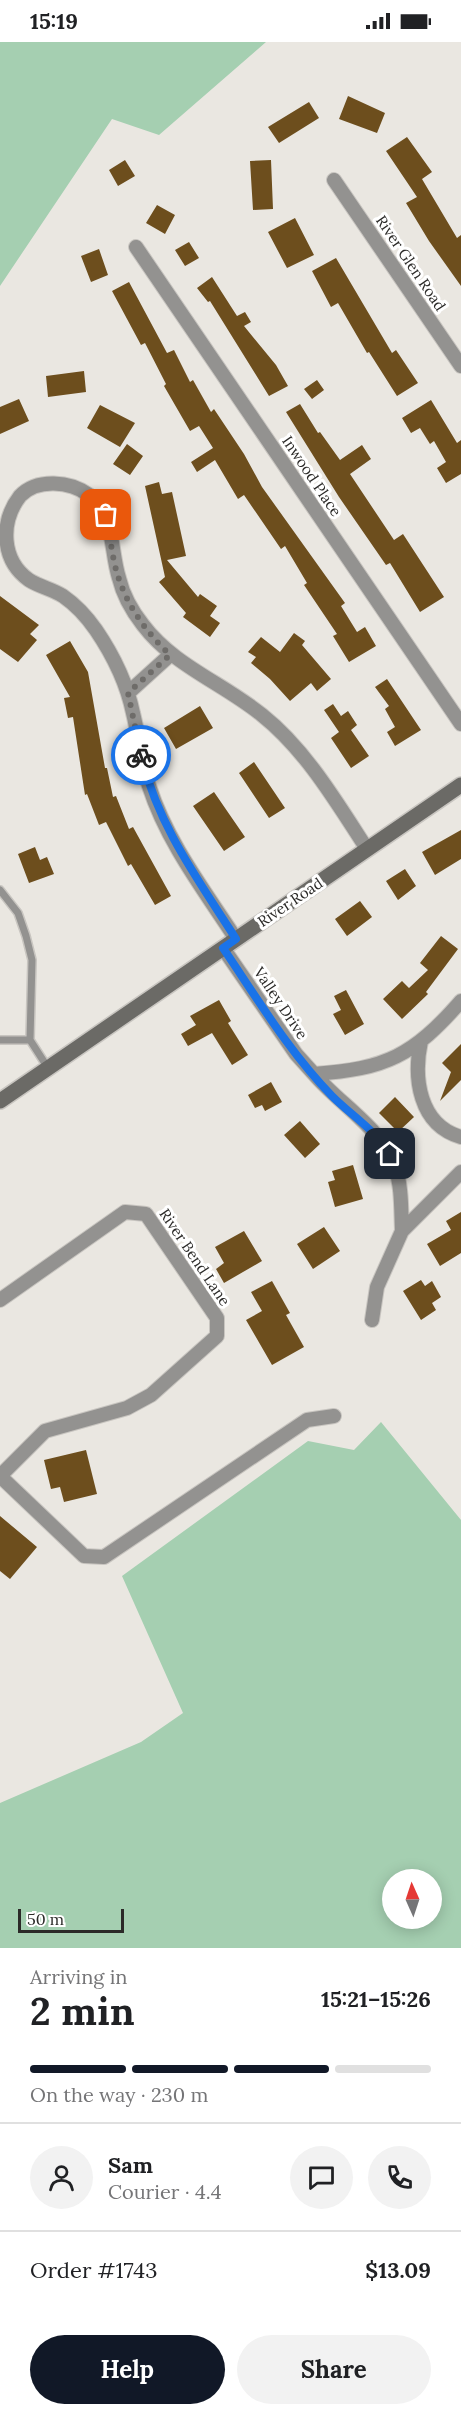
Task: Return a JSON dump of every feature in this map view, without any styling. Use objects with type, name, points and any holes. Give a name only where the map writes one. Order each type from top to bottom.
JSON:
[{"type":"street","name":"River Glen Road","points":[[334,180],[461,366]]},
{"type":"street","name":"Inwood Place","points":[[136,247],[461,724]]},
{"type":"street","name":"Valley Drive","points":[[170,655],[152,637],[127,600],[113,557],[110,529],[97,503],[78,488],[64,484],[49,484],[26,491],[11,508],[6,521],[5,548],[11,561],[31,581],[60,594],[87,618],[116,665],[128,693],[148,786],[162,819],[230,943],[296,1054],[333,1096],[380,1139],[390,1154],[396,1168],[402,1231]]},
{"type":"street","points":[[128,693],[170,655],[262,716],[286,738],[336,801],[367,849]]},
{"type":"street","name":"River Road","points":[[0,1101],[461,785]]},
{"type":"street","points":[[314,1074],[366,1068],[408,1052],[461,1001]]},
{"type":"street","points":[[421,1041],[417,1072],[419,1091],[426,1109],[444,1130],[461,1137]]},
{"type":"street","points":[[372,1320],[377,1287],[402,1231],[461,1172]]},
{"type":"street","name":"River Bend Lane","points":[[0,1300],[124,1212],[139,1212],[146,1214],[217,1318],[217,1336],[151,1395],[127,1408],[45,1431],[0,1476],[84,1556],[104,1557],[307,1420],[334,1416]]},
{"type":"lane","points":[[0,890],[18,913],[32,960],[30,1040],[48,1068]]},
{"type":"lane","points":[[0,1040],[30,1040]]},
{"type":"green space","points":[[0,42],[266,42],[159,135],[112,119],[0,286]]},
{"type":"green space","points":[[381,1422],[461,1520],[461,1948],[0,1948],[0,1803],[141,1742],[183,1713],[122,1576],[308,1441],[354,1450]]},
{"type":"building","points":[[348,96],[385,113],[377,133],[339,119]]},
{"type":"building","points":[[309,102],[319,118],[279,143],[268,127]]},
{"type":"building","points":[[407,137],[432,172],[422,179],[457,238],[461,235],[461,286],[429,241],[406,203],[417,197],[386,151]]},
{"type":"building","points":[[125,160],[135,176],[118,186],[109,170]]},
{"type":"building","points":[[271,160],[273,209],[253,210],[250,161]]},
{"type":"building","points":[[157,205],[175,215],[165,234],[146,223]]},
{"type":"building","points":[[295,218],[314,255],[287,268],[268,232]]},
{"type":"building","points":[[189,242],[199,258],[185,266],[175,250]]},
{"type":"building","points":[[99,249],[108,275],[91,282],[81,256]]},
{"type":"building","points":[[336,258],[392,353],[396,350],[418,383],[397,396],[369,352],[367,353],[338,303],[331,307],[312,271]]},
{"type":"building","points":[[212,277],[237,316],[245,312],[251,322],[244,326],[276,365],[288,386],[269,396],[210,301],[208,302],[197,288]]},
{"type":"building","points":[[129,282],[167,353],[174,350],[190,382],[193,380],[211,412],[214,409],[244,454],[262,487],[345,603],[341,606],[357,632],[365,627],[376,646],[349,662],[333,636],[337,634],[304,585],[307,583],[285,546],[281,549],[244,495],[238,499],[215,460],[197,472],[191,462],[213,448],[199,426],[190,431],[164,386],[166,384],[145,343],[141,345],[112,291]]},
{"type":"building","points":[[84,371],[86,392],[48,397],[46,376]]},
{"type":"building","points":[[317,380],[324,390],[312,399],[304,389]]},
{"type":"building","points":[[19,399],[29,421],[0,434],[0,407]]},
{"type":"building","points":[[431,400],[457,443],[461,440],[461,474],[446,483],[437,468],[446,462],[434,441],[430,444],[420,428],[411,433],[402,418]]},
{"type":"building","points":[[300,404],[318,433],[320,432],[340,460],[362,445],[371,459],[350,474],[394,540],[403,534],[444,597],[420,612],[390,563],[386,565],[339,497],[286,412]]},
{"type":"building","points":[[100,405],[135,423],[120,447],[87,428]]},
{"type":"building","points":[[127,444],[143,456],[130,475],[113,464]]},
{"type":"building","points":[[159,482],[162,494],[172,492],[186,556],[167,560],[198,597],[200,594],[217,606],[210,616],[220,623],[210,637],[183,617],[186,613],[159,582],[165,577],[145,486]]},
{"type":"building","points":[[0,596],[39,625],[30,634],[37,640],[18,662],[0,649]]},
{"type":"building","points":[[294,633],[305,641],[302,645],[331,679],[317,691],[311,683],[290,701],[251,663],[256,657],[248,652],[261,637],[280,652]]},
{"type":"building","points":[[70,641],[88,672],[105,768],[107,768],[113,797],[116,796],[129,829],[133,827],[171,896],[155,905],[131,864],[128,866],[106,822],[99,825],[87,794],[85,795],[73,717],[68,718],[64,698],[70,697],[46,655]]},
{"type":"building","points":[[387,679],[421,730],[395,746],[387,732],[395,727],[385,709],[389,706],[375,687]]},
{"type":"building","points":[[333,704],[341,716],[348,711],[357,725],[351,730],[369,756],[351,768],[331,738],[339,732],[324,710]]},
{"type":"building","points":[[200,706],[213,728],[176,749],[164,728]]},
{"type":"building","points":[[254,762],[285,808],[269,818],[239,773]]},
{"type":"building","points":[[214,792],[245,837],[224,851],[193,806]]},
{"type":"building","points":[[461,830],[461,859],[435,875],[422,852]]},
{"type":"building","points":[[35,847],[40,860],[47,857],[54,874],[29,883],[18,854]]},
{"type":"building","points":[[405,869],[416,886],[398,900],[386,881]]},
{"type":"building","points":[[360,901],[372,917],[347,936],[335,919]]},
{"type":"building","points":[[441,936],[458,949],[426,992],[428,994],[402,1019],[383,999],[402,981],[409,988],[428,970],[420,963]]},
{"type":"building","points":[[346,990],[364,1024],[345,1035],[333,1014],[341,1010],[334,996]]},
{"type":"building","points":[[219,1000],[231,1021],[228,1023],[248,1055],[232,1065],[212,1033],[188,1046],[181,1034],[196,1025],[190,1016]]},
{"type":"building","points":[[461,1044],[461,1080],[440,1101],[451,1072],[442,1063]]},
{"type":"building","points":[[271,1082],[282,1102],[265,1111],[262,1105],[255,1108],[248,1095]]},
{"type":"building","points":[[395,1097],[414,1117],[398,1132],[379,1113]]},
{"type":"building","points":[[300,1121],[320,1144],[305,1158],[284,1135]]},
{"type":"building","points":[[353,1165],[363,1199],[335,1207],[328,1182],[335,1180],[332,1171]]},
{"type":"building","points":[[461,1212],[461,1253],[440,1266],[427,1244],[451,1230],[446,1221]]},
{"type":"building","points":[[324,1227],[340,1251],[313,1269],[297,1244]]},
{"type":"building","points":[[244,1231],[262,1261],[224,1283],[216,1269],[224,1263],[215,1247]]},
{"type":"building","points":[[421,1280],[425,1286],[432,1281],[441,1297],[432,1303],[436,1310],[421,1320],[403,1291]]},
{"type":"building","points":[[272,1281],[290,1313],[286,1315],[304,1347],[272,1365],[246,1320],[262,1311],[251,1292]]},
{"type":"building","points":[[86,1450],[97,1494],[64,1502],[60,1487],[51,1489],[44,1460]]},
{"type":"building","points":[[0,1516],[37,1547],[10,1579],[0,1571]]},
{"type":"way so far","points":[[106,515],[119,582],[127,600],[152,637],[170,655],[128,693],[141,755]]},
{"type":"route","points":[[141,755],[148,786],[162,819],[180,853],[236,939],[223,948],[296,1054],[333,1096],[368,1126],[390,1154]]}]
